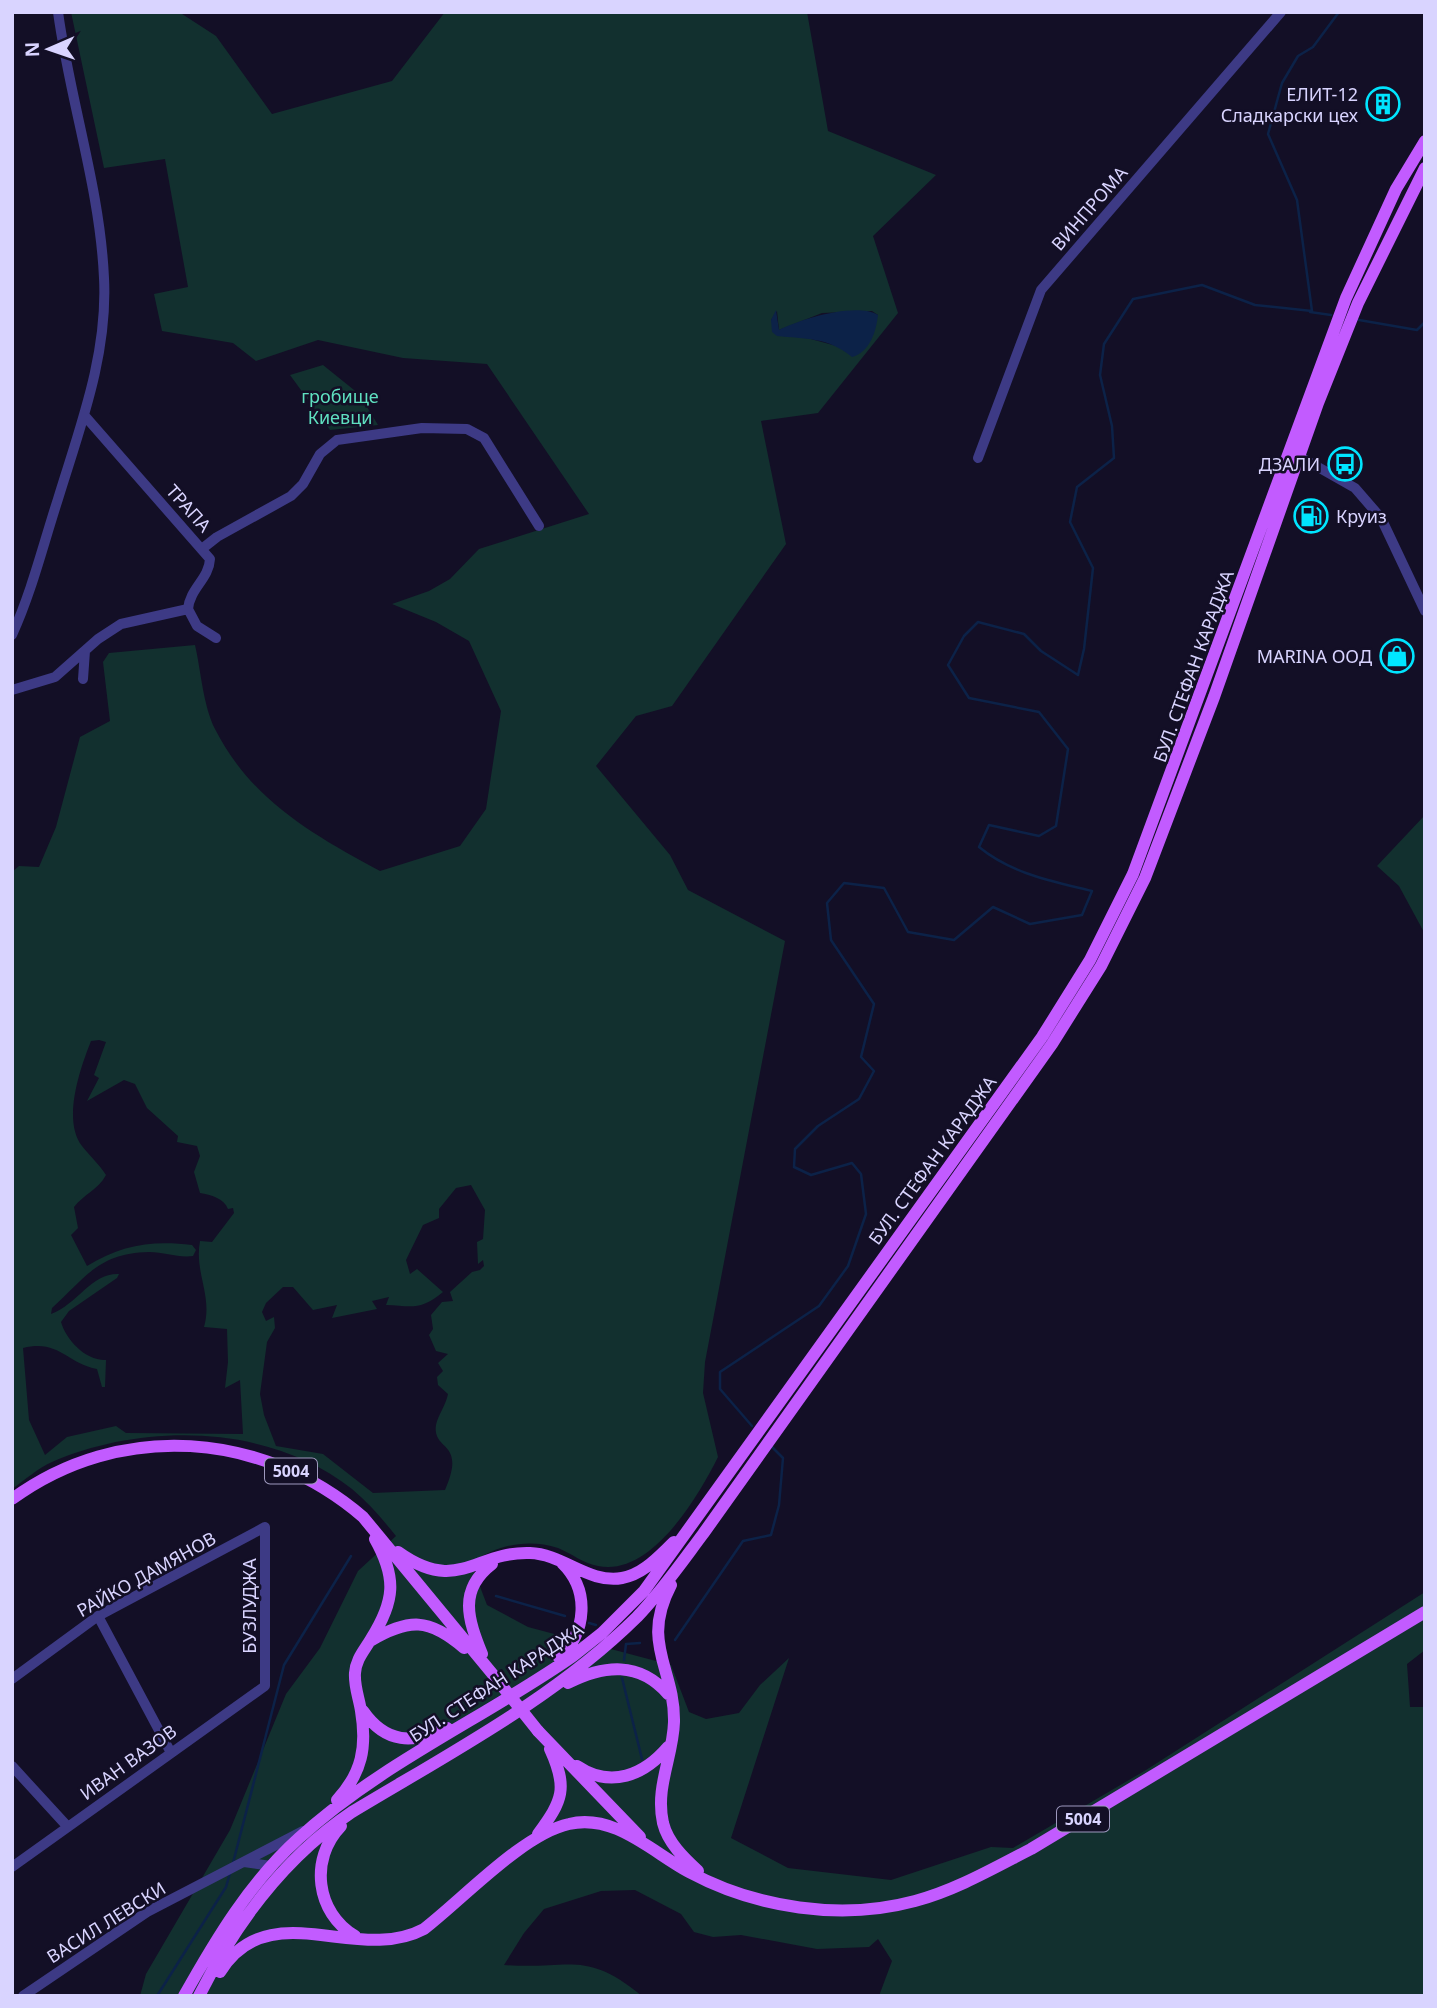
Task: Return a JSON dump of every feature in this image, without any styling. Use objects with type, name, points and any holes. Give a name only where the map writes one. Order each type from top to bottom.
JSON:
[{"type":"main road","name":"БУЛ. СТЕФАН КАРАДЖА","points":[[199,1996],[228,1942],[280,1875],[333,1825],[536,1699],[595,1654],[639,1614],[703,1534],[1052,1044],[1107,956],[1168,822],[1346,298],[1396,189],[1425,141]]},
{"type":"main road","name":"БУЛ. СТЕФАН КАРАДЖА","points":[[184,1996],[230,1919],[271,1866],[312,1826],[350,1798],[580,1650],[630,1606],[660,1571],[1042,1037],[1107,930],[1156,818],[1294,454],[1358,303],[1425,168]]},
{"type":"main road","name":"5004","points":[[12,1499],[53,1472],[95,1456],[139,1448],[191,1446],[237,1452],[276,1464],[337,1496],[363,1517],[387,1543],[541,1735],[653,1849],[708,1881],[756,1899],[842,1911],[881,1909],[918,1901],[963,1884],[1129,1793],[1425,1612]]},
{"type":"main road","points":[[312,1826],[346,1791],[360,1768],[364,1750],[355,1672],[359,1658],[387,1611],[391,1583],[387,1561],[363,1517]]},
{"type":"main road","points":[[387,1543],[421,1565],[445,1572],[463,1571],[528,1553],[556,1559],[601,1577],[626,1577],[650,1564],[692,1525]]},
{"type":"main road","points":[[703,1534],[670,1587],[659,1619],[657,1644],[674,1723],[662,1784],[663,1822],[671,1841],[708,1881]]},
{"type":"main road","points":[[491,1672],[472,1630],[469,1599],[478,1577],[500,1559]]},
{"type":"main road","points":[[528,1684],[566,1652],[581,1622],[578,1584],[556,1559]]},
{"type":"main road","points":[[370,1641],[404,1625],[428,1625],[448,1634],[491,1672]]},
{"type":"main road","points":[[536,1699],[588,1673],[614,1668],[630,1669],[646,1676],[670,1697]]},
{"type":"main road","points":[[360,1708],[379,1731],[393,1737],[411,1738],[431,1735],[495,1706]]},
{"type":"main road","points":[[541,1735],[583,1770],[611,1778],[642,1770],[670,1744]]},
{"type":"main road","points":[[205,1996],[233,1953],[255,1938],[307,1933],[361,1940],[399,1940],[424,1929],[536,1837],[557,1807],[562,1790],[560,1773],[541,1735]]},
{"type":"main road","points":[[361,1940],[345,1931],[329,1913],[321,1887],[321,1867],[334,1833],[372,1800]]},
{"type":"main road","points":[[536,1837],[569,1824],[600,1823],[653,1849]]},
{"type":"street","points":[[12,635],[33,583],[98,368],[104,279],[90,172],[65,63],[58,12]]},
{"type":"street","name":"ВИНПРОМА","points":[[978,458],[1041,290],[1281,12]]},
{"type":"street","name":"ТРАПА","points":[[84,415],[204,548],[217,537],[291,496],[303,484],[320,454],[337,440],[422,428],[467,429],[484,438],[539,526]]},
{"type":"street","points":[[1294,454],[1355,488],[1381,518],[1425,611]]},
{"type":"street","points":[[204,548],[210,559],[209,571],[193,591],[188,609],[197,626],[216,638]]},
{"type":"street","points":[[12,690],[55,677],[121,624],[188,609]]},
{"type":"street","points":[[83,679],[85,651]]},
{"type":"street","name":"РАЙКО ДАМЯНОВ","points":[[12,1679],[98,1616],[265,1527]]},
{"type":"street","name":"БУЗЛУДЖА","points":[[265,1527],[265,1686]]},
{"type":"street","points":[[98,1616],[170,1751]]},
{"type":"street","name":"ИВАН ВАЗОВ","points":[[12,1867],[170,1751],[265,1686]]},
{"type":"street","points":[[12,1766],[67,1826]]},
{"type":"street","name":"ВАСИЛ ЛЕВСКИ","points":[[23,1996],[147,1912],[312,1826]]},
{"type":"street","points":[[243,1862],[271,1866]]},
{"type":"green space","points":[[71,12],[179,12],[216,36],[272,114],[392,81],[445,12],[807,12],[828,131],[936,175],[873,236],[898,313],[818,413],[761,421],[786,544],[672,706],[636,716],[596,766],[670,855],[688,890],[785,941],[705,1362],[703,1393],[718,1457],[698,1492],[670,1531],[654,1547],[636,1559],[618,1566],[598,1566],[558,1548],[524,1544],[502,1548],[471,1563],[487,1605],[528,1627],[671,1665],[689,1712],[706,1719],[739,1713],[760,1685],[789,1658],[731,1838],[788,1868],[891,1880],[991,1847],[1013,1848],[1146,1770],[1425,1592],[1425,1650],[1407,1664],[1410,1707],[1425,1707],[1425,1996],[879,1996],[892,1961],[878,1939],[869,1947],[817,1949],[741,1935],[713,1937],[694,1932],[681,1914],[635,1890],[601,1891],[544,1909],[524,1933],[504,1965],[591,1967],[622,1981],[642,1996],[140,1996],[146,1974],[230,1830],[286,1694],[320,1648],[358,1571],[396,1536],[358,1494],[319,1468],[284,1452],[246,1441],[206,1436],[127,1440],[88,1449],[52,1462],[12,1489],[12,872],[19,866],[39,867],[56,827],[80,737],[110,721],[103,662],[109,653],[195,645],[205,699],[215,729],[247,776],[265,796],[286,813],[331,844],[380,871],[460,846],[486,809],[501,711],[469,641],[436,622],[392,604],[429,591],[450,579],[479,549],[589,514],[487,364],[403,358],[318,340],[256,361],[233,343],[162,331],[154,294],[188,287],[165,159],[104,168]],"holes":[[[777,311],[779,330],[771,320]],[[872,311],[878,315],[840,347],[800,336],[784,336],[779,330],[822,313]],[[91,1041],[106,1042],[94,1075],[99,1078],[87,1101],[124,1080],[135,1084],[147,1108],[178,1136],[177,1142],[197,1146],[200,1156],[194,1172],[200,1193],[213,1196],[228,1209],[233,1208],[234,1213],[212,1242],[200,1241],[199,1263],[206,1305],[204,1327],[227,1329],[228,1362],[225,1388],[240,1380],[243,1434],[126,1433],[116,1426],[67,1437],[45,1455],[29,1420],[23,1348],[35,1346],[54,1349],[97,1369],[102,1387],[105,1387],[106,1360],[91,1357],[78,1348],[67,1336],[61,1322],[69,1311],[119,1274],[100,1278],[51,1314],[52,1308],[84,1277],[105,1262],[132,1253],[193,1256],[196,1250],[192,1245],[150,1244],[112,1253],[87,1266],[71,1235],[78,1228],[74,1207],[106,1175],[76,1135],[73,1109],[78,1080]],[[471,1185],[485,1210],[483,1239],[477,1242],[478,1264],[483,1260],[484,1266],[472,1272],[450,1292],[453,1301],[442,1302],[431,1315],[433,1329],[429,1335],[436,1351],[448,1354],[438,1363],[443,1371],[437,1377],[438,1385],[448,1394],[437,1421],[436,1433],[451,1455],[451,1474],[445,1490],[373,1493],[323,1454],[276,1446],[264,1415],[260,1394],[267,1342],[275,1328],[274,1317],[266,1321],[262,1312],[266,1303],[283,1287],[293,1287],[313,1310],[337,1305],[332,1318],[377,1309],[372,1301],[389,1297],[386,1305],[416,1306],[428,1302],[443,1292],[417,1269],[410,1274],[406,1260],[423,1225],[439,1218],[439,1209],[456,1188]]]},
{"type":"green space","name":"гробище Киевци","points":[[323,365],[359,394],[378,425],[330,430],[290,375]]},
{"type":"green space","points":[[1425,815],[1425,934],[1399,886],[1377,866]]},
{"type":"water","points":[[776,310],[779,330],[814,317],[843,311],[868,311],[878,315],[868,346],[852,357],[825,342],[777,336],[772,332],[771,320]]},
{"type":"waterway","points":[[752,1426],[720,1389],[720,1372],[819,1306],[848,1266],[866,1214],[861,1174],[852,1163],[811,1175],[794,1167],[795,1149],[818,1126],[859,1099],[874,1071],[861,1057],[874,1004],[831,940],[827,903],[844,883],[884,888],[908,932],[954,940],[993,907],[1030,924],[1082,915],[1092,891],[1019,870],[979,847],[989,825],[1039,836],[1056,826],[1068,749],[1039,712],[969,698],[948,665],[964,636],[978,622],[1024,634],[1041,651],[1078,675],[1084,649],[1093,568],[1070,522],[1077,487],[1114,458],[1112,426],[1100,375],[1104,344],[1133,299],[1202,285],[1255,305],[1312,311],[1297,200],[1268,134],[1282,83],[1298,56],[1313,47],[1339,12]]},
{"type":"waterway","points":[[1310,312],[1331,315]]},
{"type":"waterway","points":[[1359,320],[1417,330],[1425,322]]},
{"type":"waterway","points":[[675,1640],[743,1541],[771,1535],[779,1505],[783,1458],[772,1447]]},
{"type":"waterway","points":[[233,1863],[284,1665],[351,1556]]},
{"type":"waterway","points":[[496,1596],[565,1616]]},
{"type":"waterway","points":[[589,1623],[596,1625]]},
{"type":"waterway","points":[[624,1660],[626,1644],[640,1643]]},
{"type":"waterway","points":[[622,1678],[642,1759]]},
{"type":"waterway","points":[[157,1996],[226,1887],[230,1873]]},
{"type":"place","name":"ЕЛИТ-12 Сладкарски цех","points":[[1383,104]]},
{"type":"place","name":"ДЗАЛИ","points":[[1345,464]]},
{"type":"place","name":"Круиз","points":[[1311,516]]},
{"type":"place","name":"MARINA ООД","points":[[1397,656]]}]
